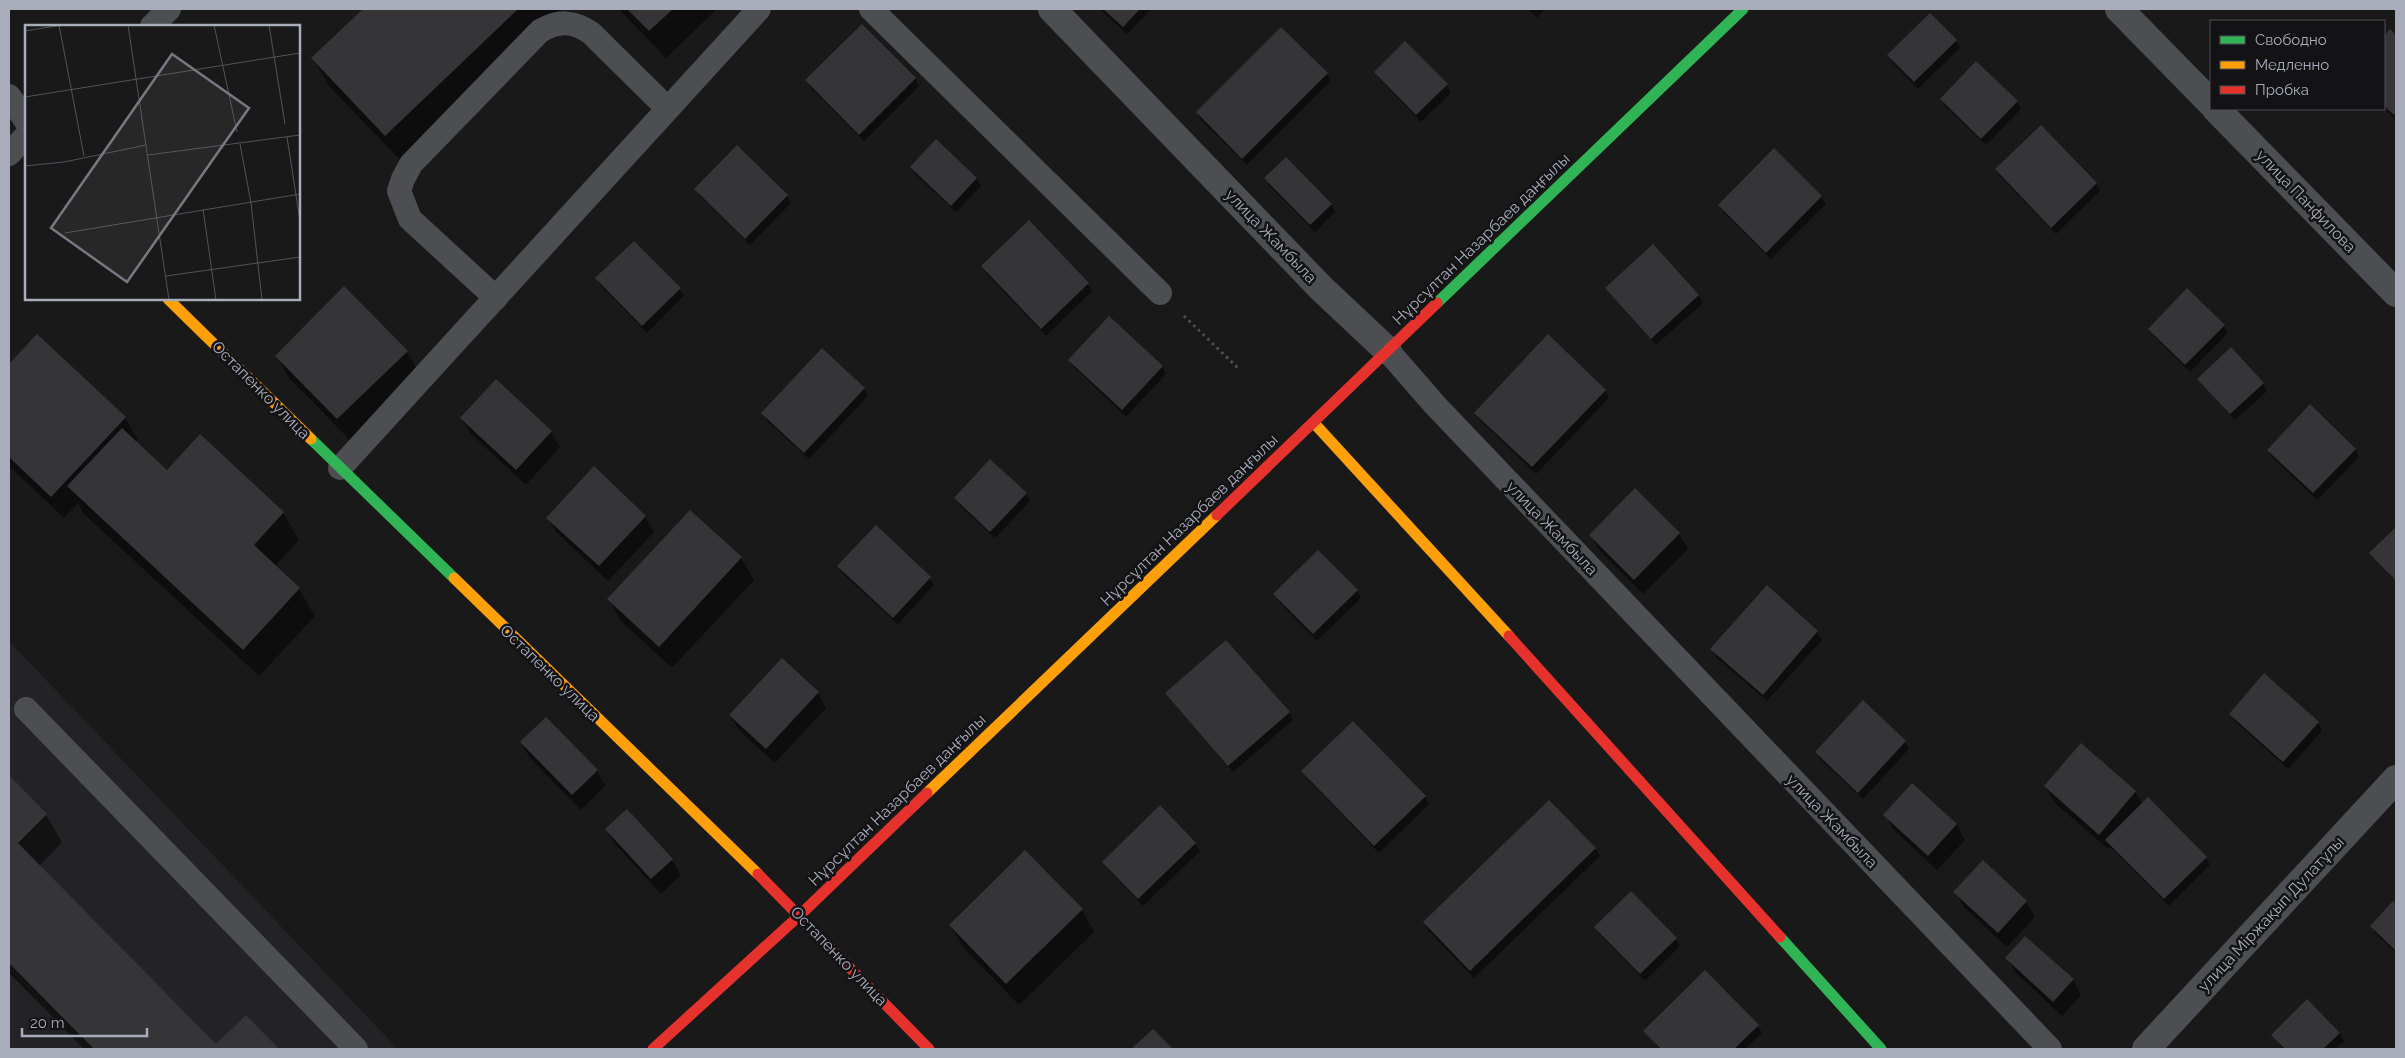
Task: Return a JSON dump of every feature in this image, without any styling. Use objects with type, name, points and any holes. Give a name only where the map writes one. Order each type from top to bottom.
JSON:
[{"type":"street","name":"улица Жамбыла","points":[[1052,9],[1322,289],[1388,351]]},
{"type":"street","name":"Нұрсұлтан Назарбаев даңғылы","points":[[653,1049],[800,915],[1744,9]]},
{"type":"street","points":[[2119,9],[2210,103]]},
{"type":"street","name":"улица Панфилова","points":[[2217,110],[2396,294]]},
{"type":"street","name":"Остапенко улица","points":[[169,300],[800,915],[930,1049]]},
{"type":"street","points":[[1314,423],[1362,473],[1881,1049]]},
{"type":"street","name":"улица Міржақып Дулатұлы","points":[[2146,1049],[2396,779]]},
{"type":"lane","points":[[153,25],[169,9]]},
{"type":"lane","points":[[340,468],[759,9]]},
{"type":"lane","points":[[870,9],[1160,293]]},
{"type":"lane","points":[[496,298],[410,219],[399,191],[402,179],[411,164],[540,31],[552,24],[565,22],[578,24],[591,33],[667,108]]},
{"type":"lane","points":[[9,96],[25,120]]},
{"type":"lane","points":[[9,154],[25,137]]},
{"type":"lane","name":"улица Жамбыла","points":[[1388,351],[1434,405],[2050,1049]]},
{"type":"lane","points":[[26,709],[356,1049]]},
{"type":"path","points":[[1160,293],[1238,368]]},
{"type":"shaded area","points":[[9,641],[398,1049],[9,1049]]},
{"type":"building","points":[[363,9],[518,9],[385,136],[311,58]]},
{"type":"building","points":[[627,9],[673,9],[649,31]]},
{"type":"building","points":[[1103,9],[1140,9],[1123,27]]},
{"type":"building","points":[[1930,13],[1957,40],[1914,82],[1887,55]]},
{"type":"building","points":[[862,24],[916,78],[859,135],[805,80]]},
{"type":"building","points":[[1281,27],[1328,73],[1242,159],[1196,112]]},
{"type":"building","points":[[2390,29],[2396,36],[2396,113],[2394,115],[2385,107],[2385,35]]},
{"type":"building","points":[[1405,41],[1448,84],[1416,115],[1374,72]]},
{"type":"building","points":[[1976,61],[2018,101],[1981,139],[1940,99]]},
{"type":"building","points":[[2041,125],[2097,183],[2051,228],[1995,169]]},
{"type":"building","points":[[936,139],[977,178],[951,206],[910,167]]},
{"type":"building","points":[[737,145],[788,195],[745,239],[694,189]]},
{"type":"building","points":[[1774,148],[1822,196],[1766,253],[1718,205]]},
{"type":"building","points":[[1286,157],[1332,204],[1310,225],[1264,178]]},
{"type":"building","points":[[1029,220],[1089,283],[1041,329],[981,266]]},
{"type":"building","points":[[634,241],[681,288],[642,326],[595,278]]},
{"type":"building","points":[[1653,244],[1699,295],[1651,339],[1605,288]]},
{"type":"building","points":[[344,286],[408,351],[337,419],[275,356]]},
{"type":"building","points":[[2187,288],[2225,325],[2185,365],[2148,329]]},
{"type":"building","points":[[1109,316],[1163,366],[1122,410],[1068,360]]},
{"type":"building","points":[[37,334],[126,417],[51,497],[9,457],[9,364]]},
{"type":"building","points":[[1548,334],[1606,390],[1532,467],[1474,413]]},
{"type":"building","points":[[2231,347],[2264,383],[2230,414],[2197,379]]},
{"type":"building","points":[[822,348],[865,388],[804,453],[761,413]]},
{"type":"building","points":[[496,379],[552,431],[516,470],[460,418]]},
{"type":"building","points":[[2310,404],[2356,449],[2313,493],[2267,450]]},
{"type":"building","points":[[122,428],[167,470],[200,434],[284,512],[254,545],[300,588],[243,650],[67,486]]},
{"type":"building","points":[[990,459],[1027,493],[990,532],[954,498]]},
{"type":"building","points":[[594,466],[646,516],[599,566],[546,518]]},
{"type":"building","points":[[1635,488],[1680,533],[1634,580],[1589,535]]},
{"type":"building","points":[[690,510],[742,557],[659,647],[607,599]]},
{"type":"building","points":[[876,525],[931,577],[893,618],[837,566]]},
{"type":"building","points":[[2396,527],[2396,581],[2369,553]]},
{"type":"building","points":[[1318,550],[1358,590],[1313,634],[1273,594]]},
{"type":"building","points":[[1767,585],[1818,631],[1763,695],[1710,649]]},
{"type":"building","points":[[1226,640],[1290,712],[1228,766],[1165,693]]},
{"type":"building","points":[[782,658],[819,692],[766,749],[729,715]]},
{"type":"building","points":[[2264,673],[2319,722],[2283,762],[2229,714]]},
{"type":"building","points":[[1863,700],[1906,741],[1858,793],[1815,752]]},
{"type":"building","points":[[546,717],[598,770],[572,795],[520,742]]},
{"type":"building","points":[[1353,721],[1426,796],[1374,846],[1301,771]]},
{"type":"building","points":[[2081,743],[2136,791],[2099,835],[2044,786]]},
{"type":"building","points":[[9,775],[47,814],[18,843],[216,1044],[246,1015],[279,1049],[94,1049],[9,963]]},
{"type":"building","points":[[1912,783],[1957,824],[1928,856],[1883,815]]},
{"type":"building","points":[[2148,797],[2207,857],[2164,899],[2105,840]]},
{"type":"building","points":[[1549,800],[1596,848],[1470,971],[1423,922]]},
{"type":"building","points":[[1160,805],[1196,843],[1138,899],[1102,862]]},
{"type":"building","points":[[627,809],[673,859],[651,879],[605,829]]},
{"type":"building","points":[[1025,850],[1083,909],[1006,984],[949,925]]},
{"type":"building","points":[[1983,860],[2027,901],[1998,933],[1953,892]]},
{"type":"building","points":[[1631,891],[1677,938],[1640,974],[1594,927]]},
{"type":"building","points":[[2393,901],[2396,904],[2396,951],[2370,926]]},
{"type":"building","points":[[2025,936],[2074,979],[2053,1002],[2005,958]]},
{"type":"building","points":[[1705,970],[1759,1025],[1734,1049],[1661,1049],[1643,1031]]},
{"type":"building","points":[[2307,999],[2340,1033],[2323,1049],[2285,1049],[2271,1035]]},
{"type":"building","points":[[1153,1029],[1173,1049],[1131,1049]]},
{"type":"traffic: fast","points":[[1437,303],[1743,9]]},
{"type":"traffic: fast","points":[[311,439],[454,578]]},
{"type":"traffic: fast","points":[[1780,937],[1881,1049]]},
{"type":"traffic: slow","points":[[169,300],[311,439]]},
{"type":"traffic: slow","points":[[1314,423],[1509,636]]},
{"type":"traffic: slow","points":[[927,793],[1217,515]]},
{"type":"traffic: slow","points":[[454,578],[758,874]]},
{"type":"traffic: jam","points":[[1217,515],[1437,303]]},
{"type":"traffic: jam","points":[[1509,636],[1780,937]]},
{"type":"traffic: jam","points":[[653,1049],[800,915],[927,793]]},
{"type":"traffic: jam","points":[[758,874],[929,1049]]}]
